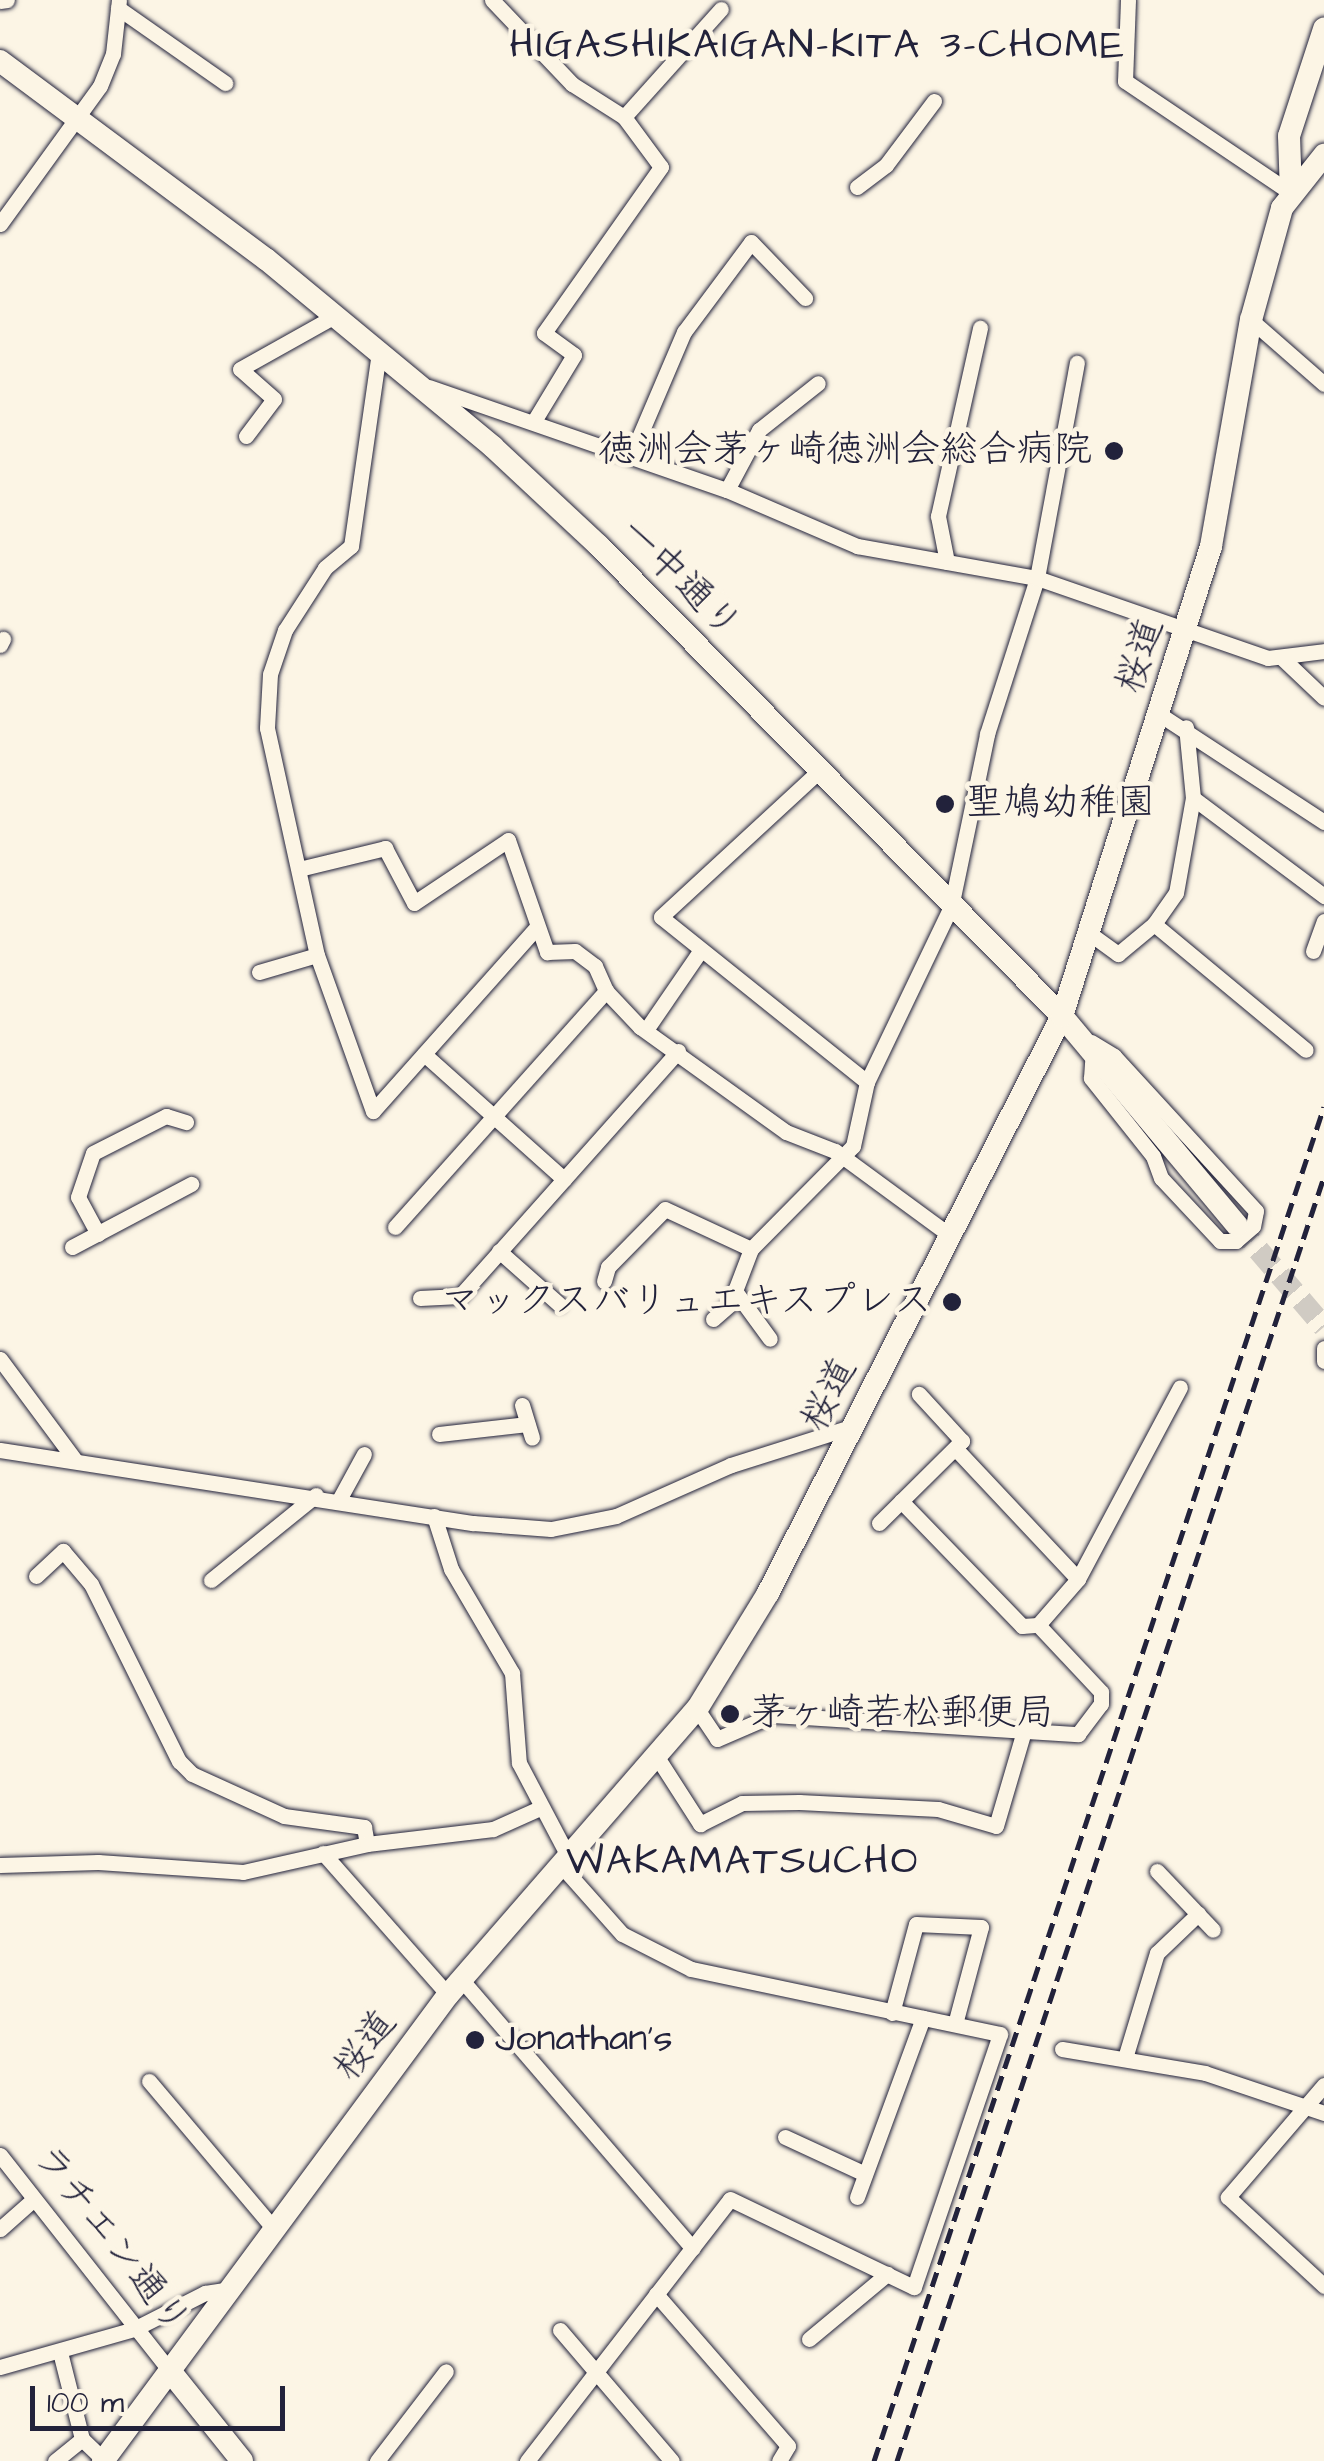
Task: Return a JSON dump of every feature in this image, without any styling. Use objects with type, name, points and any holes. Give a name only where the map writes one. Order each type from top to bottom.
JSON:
[{"type":"street","points":[[492,0],[572,84],[624,117],[661,166],[544,333],[574,356],[534,421]]},
{"type":"street","points":[[1128,0],[1125,81],[1291,193]]},
{"type":"street","points":[[0,224],[79,119],[113,54],[119,4],[225,83]]},
{"type":"street","points":[[624,117],[721,9]]},
{"type":"street","points":[[1291,193],[1289,136],[1324,29]]},
{"type":"street","name":"一中通り","points":[[0,60],[336,316],[598,545],[951,908],[1062,1016],[1236,1225]]},
{"type":"street","points":[[858,187],[886,165],[934,101]]},
{"type":"street","points":[[1291,193],[1324,155]]},
{"type":"street","name":"桜道","points":[[104,2461],[455,1987],[697,1709],[742,1642],[1062,1016],[1185,633],[1224,492],[1251,320],[1291,193]]},
{"type":"street","points":[[631,456],[684,332],[750,242],[805,298]]},
{"type":"street","points":[[246,436],[274,399],[240,369],[336,316]]},
{"type":"street","points":[[1251,320],[1324,384]]},
{"type":"street","points":[[947,562],[938,516],[980,328]]},
{"type":"street","points":[[379,352],[351,546],[325,568],[290,620],[270,674],[270,754],[317,954],[373,1111],[536,929]]},
{"type":"street","points":[[713,1319],[738,1296],[751,1249],[853,1146],[867,1082],[951,908],[987,734],[1037,578],[1076,363]]},
{"type":"street","points":[[726,490],[759,430],[818,382]]},
{"type":"street","points":[[418,384],[726,490],[856,546],[1037,578],[1185,633],[1281,657],[1324,651]]},
{"type":"street","points":[[1281,657],[1324,698]]},
{"type":"street","points":[[1159,714],[1186,727],[1324,822]]},
{"type":"street","points":[[1089,933],[1118,954],[1154,924],[1181,878],[1193,798],[1186,727]]},
{"type":"street","points":[[819,772],[661,917],[867,1082]]},
{"type":"street","points":[[1193,798],[1324,896]]},
{"type":"street","points":[[299,869],[385,848],[414,903],[508,840],[547,952],[575,951],[596,966],[606,992],[640,1027],[648,1027],[786,1132],[843,1160],[948,1234]]},
{"type":"street","points":[[1313,952],[1324,922]]},
{"type":"street","points":[[1154,924],[1306,1050]]},
{"type":"street","points":[[648,1027],[701,950]]},
{"type":"street","points":[[259,972],[317,954]]},
{"type":"street","points":[[396,1228],[606,992]]},
{"type":"street","points":[[1086,1043],[1114,1056],[1256,1211],[1253,1226],[1236,1242],[1220,1241],[1161,1178],[1153,1156],[1092,1078],[1086,1043]]},
{"type":"street","points":[[420,1298],[460,1296],[678,1051]]},
{"type":"street","points":[[424,1054],[564,1180]]},
{"type":"street","points":[[98,1234],[78,1197],[93,1154],[166,1116],[186,1122]]},
{"type":"street","points":[[72,1247],[191,1184]]},
{"type":"street","points":[[604,1280],[608,1267],[665,1209],[751,1249]]},
{"type":"street","points":[[499,1251],[558,1304]]},
{"type":"street","points":[[738,1296],[770,1340]]},
{"type":"street","points":[[1324,1348],[1324,1361]]},
{"type":"street","points":[[0,1358],[8,1378],[76,1460]]},
{"type":"street","points":[[901,1501],[1022,1626],[1038,1625],[1078,1579],[1180,1387]]},
{"type":"street","points":[[879,1523],[962,1441],[919,1394]]},
{"type":"street","points":[[439,1434],[530,1431],[522,1405]]},
{"type":"street","points":[[0,1450],[340,1498],[434,1516],[551,1529],[616,1516],[731,1464],[854,1426]]},
{"type":"street","points":[[956,1450],[1078,1579]]},
{"type":"street","points":[[340,1498],[364,1454]]},
{"type":"street","points":[[211,1580],[316,1496]]},
{"type":"street","points":[[434,1516],[451,1569],[512,1673],[519,1763],[563,1859],[598,1914],[672,1961],[727,1980],[1000,2034],[914,2288],[730,2199],[527,2461]]},
{"type":"street","points":[[36,1576],[62,1550],[91,1584],[178,1761],[192,1774],[284,1816],[364,1827],[367,1844]]},
{"type":"street","points":[[697,1709],[717,1739],[773,1716],[900,1719],[1022,1734],[1078,1734],[1102,1704],[1101,1692],[1038,1625]]},
{"type":"street","points":[[657,1757],[700,1824],[742,1803],[798,1802],[938,1809],[996,1826],[1022,1734]]},
{"type":"street","points":[[0,1865],[98,1862],[243,1872],[367,1844],[493,1830],[540,1808]]},
{"type":"street","points":[[323,1853],[455,1987],[692,2248]]},
{"type":"street","points":[[1157,1871],[1213,1930]]},
{"type":"street","points":[[1125,2058],[1157,1953],[1198,1914]]},
{"type":"street","points":[[892,2013],[916,1924],[981,1927],[956,2024]]},
{"type":"street","points":[[857,2197],[922,2018]]},
{"type":"street","points":[[1062,2049],[1204,2073],[1324,2113]]},
{"type":"street","points":[[149,2082],[274,2230]]},
{"type":"street","points":[[1324,2085],[1228,2197],[1324,2286]]},
{"type":"street","points":[[785,2136],[865,2174]]},
{"type":"street","name":"ラチエン通り","points":[[0,2155],[242,2461]]},
{"type":"street","points":[[0,2229],[34,2198]]},
{"type":"street","points":[[810,2339],[887,2274]]},
{"type":"street","points":[[0,2367],[134,2329],[204,2293],[230,2289]]},
{"type":"street","points":[[656,2294],[788,2446],[779,2461]]},
{"type":"street","points":[[560,2330],[672,2461]]},
{"type":"street","points":[[60,2352],[82,2439],[104,2461]]},
{"type":"street","points":[[377,2461],[446,2370]]},
{"type":"street","points":[[55,2461],[82,2439]]},
{"type":"tunnel","points":[[1237,1225],[1324,1327]]},
{"type":"railway","points":[[874,2461],[1324,1107]]},
{"type":"railway","points":[[897,2461],[1324,1177]]},
{"type":"place","name":"徳洲会茅ヶ崎徳洲会総合病院","points":[[1114,451]]},
{"type":"place","name":"聖鳩幼稚園","points":[[945,804]]},
{"type":"place","name":"マックスバリュエキスプレス","points":[[952,1302]]},
{"type":"place","name":"茅ヶ崎若松郵便局","points":[[730,1714]]},
{"type":"place","name":"Jonathan's","points":[[475,2040]]},
{"type":"district","name":"HIGASHIKAIGAN-KITA 3-CHOME","points":[[818,46]]},
{"type":"district","name":"WAKAMATSUCHO","points":[[743,1862]]}]
